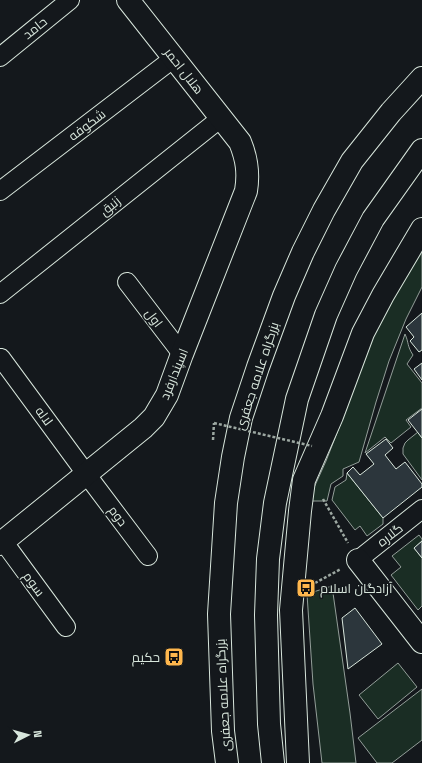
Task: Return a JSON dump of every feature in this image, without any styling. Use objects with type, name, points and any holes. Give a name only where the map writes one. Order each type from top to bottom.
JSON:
[{"type":"main road","name":"هلال احمر","points":[[128,0],[240,142]]},
{"type":"main road","name":"بزرگراه علامه جعفری","points":[[227,763],[223,732],[219,614],[226,503],[241,418],[284,296],[303,252],[324,210],[352,161],[391,112],[422,78]]},
{"type":"main road","name":"اسپندارفرد","points":[[2,543],[87,475],[154,417],[167,395],[246,191],[248,180],[247,166],[240,142]]},
{"type":"main road","points":[[273,763],[269,724],[266,615],[268,560],[275,504],[297,399],[326,315],[346,270],[373,219],[422,150]]},
{"type":"main road","points":[[298,763],[291,610],[304,480],[332,416],[363,333],[383,295],[422,229]]},
{"type":"main road","points":[[358,560],[422,642]]},
{"type":"street","name":"حامد","points":[[0,57],[70,0]]},
{"type":"street","name":"شکوفه","points":[[0,191],[174,58]]},
{"type":"street","name":"زنبق","points":[[0,294],[221,118]]},
{"type":"street","name":"اول","points":[[127,282],[182,354]]},
{"type":"street","name":"لاله","points":[[1,358],[87,475]]},
{"type":"street","name":"دوم","points":[[87,475],[148,556]]},
{"type":"street","name":"گلاره","points":[[358,560],[422,509]]},
{"type":"street","name":"سوم","points":[[2,543],[66,627]]},
{"type":"path","points":[[214,423],[312,446]]},
{"type":"path","points":[[312,584],[358,560],[319,493]]},
{"type":"green space","points":[[422,242],[422,287],[406,319],[389,361],[359,462],[343,469],[343,476],[331,484],[327,501],[308,501],[346,410],[359,367],[374,331]]},
{"type":"green space","points":[[405,334],[413,355],[407,364],[422,383],[422,408],[406,420],[411,427],[391,443],[385,437],[365,453]]},
{"type":"green space","points":[[418,432],[422,438],[422,480],[403,454],[405,443]]},
{"type":"green space","points":[[347,473],[383,518],[383,524],[367,536],[360,526],[355,530],[332,500],[335,487],[346,480]]},
{"type":"green space","points":[[419,535],[422,541],[414,548],[422,558],[422,606],[418,610],[391,575],[401,567],[392,556]]},
{"type":"green space","points":[[332,586],[356,763],[322,763],[313,684],[307,594]]},
{"type":"green space","points":[[398,663],[417,687],[378,719],[359,695]]},
{"type":"green space","points":[[422,689],[422,740],[392,763],[377,763],[358,738]]},
{"type":"building","points":[[422,313],[422,350],[419,352],[410,341],[414,337],[406,327]]},
{"type":"building","points":[[422,363],[422,380],[414,369]]},
{"type":"building","points":[[422,409],[422,438],[408,420]]},
{"type":"building","points":[[386,439],[393,448],[385,455],[396,469],[405,462],[422,484],[422,487],[383,518],[347,473],[353,467],[360,475],[374,464],[366,454]]},
{"type":"building","points":[[422,541],[422,558],[414,548]]},
{"type":"building","points":[[355,608],[382,644],[348,669],[342,618]]},
{"type":"place","name":"آزادگان اسلام","points":[[306,588]]},
{"type":"place","name":"حکیم","points":[[174,657]]}]
